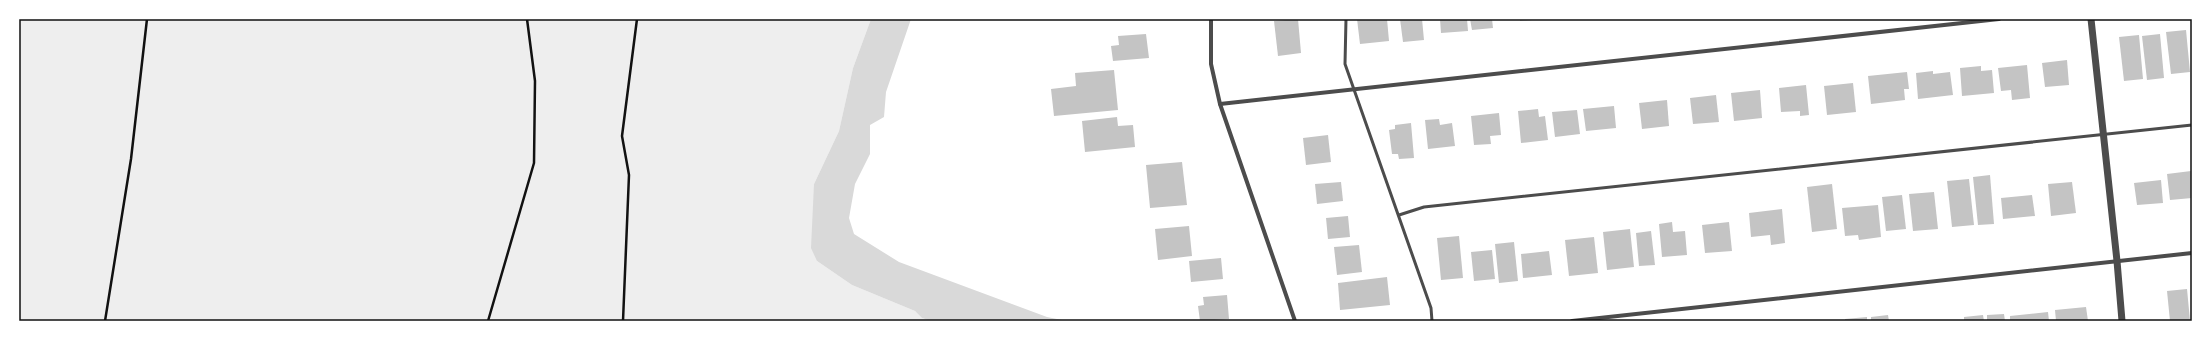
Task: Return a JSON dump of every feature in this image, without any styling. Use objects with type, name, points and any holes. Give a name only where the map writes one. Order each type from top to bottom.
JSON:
[{"type":"street","points":[[1211,19],[1211,64],[1220,104],[1295,321]]},
{"type":"street","points":[[1220,104],[1999,19]]},
{"type":"street","points":[[2091,19],[2118,261],[2122,321]]},
{"type":"street","points":[[1572,321],[2192,253]]},
{"type":"lane","points":[[1346,19],[1345,64],[1433,313],[1432,321]]},
{"type":"lane","points":[[1399,215],[1424,207],[2192,125]]},
{"type":"path","points":[[105,321],[131,159],[147,19]]},
{"type":"path","points":[[488,321],[534,163],[535,81],[526,19]]},
{"type":"path","points":[[623,321],[629,175],[622,136],[637,19]]},
{"type":"shaded area","points":[[19,19],[871,19],[853,68],[839,131],[814,184],[817,261],[852,285],[915,311],[922,318],[931,321],[19,321]]},
{"type":"shaded area","points":[[871,19],[911,19],[886,92],[884,117],[870,125],[870,154],[855,184],[849,218],[854,234],[899,262],[1047,317],[1067,321],[931,321],[922,318],[915,311],[852,285],[817,261],[811,248],[814,184],[839,131],[853,68]]},
{"type":"building","points":[[1298,19],[1301,53],[1278,56],[1274,21]]},
{"type":"building","points":[[1357,19],[1387,19],[1389,41],[1360,44]]},
{"type":"building","points":[[1400,19],[1422,19],[1424,40],[1403,42]]},
{"type":"building","points":[[1440,19],[1467,19],[1468,31],[1441,33]]},
{"type":"building","points":[[1470,19],[1492,19],[1493,28],[1472,30]]},
{"type":"building","points":[[1520,19],[1533,19],[1533,20],[1520,21]]},
{"type":"building","points":[[2186,30],[2190,72],[2171,74],[2166,32]]},
{"type":"building","points":[[1146,34],[1149,58],[1113,61],[1111,46],[1119,45],[1118,36]]},
{"type":"building","points":[[2160,34],[2164,78],[2147,80],[2142,36]]},
{"type":"building","points":[[2139,35],[2143,79],[2124,81],[2119,37]]},
{"type":"building","points":[[2067,60],[2069,85],[2045,87],[2042,63]]},
{"type":"building","points":[[2027,65],[2030,98],[2012,100],[2011,90],[2001,91],[1998,68]]},
{"type":"building","points":[[1981,66],[1981,71],[1992,70],[1994,93],[1962,96],[1960,68]]},
{"type":"building","points":[[1114,70],[1118,110],[1054,116],[1051,89],[1076,86],[1075,73]]},
{"type":"building","points":[[1933,71],[1933,74],[1950,72],[1953,95],[1918,99],[1916,73]]},
{"type":"building","points":[[1907,72],[1909,89],[1904,89],[1905,100],[1871,104],[1868,76]]},
{"type":"building","points":[[1853,83],[1856,112],[1827,115],[1824,86]]},
{"type":"building","points":[[1806,85],[1809,115],[1800,116],[1800,111],[1781,112],[1779,88]]},
{"type":"building","points":[[1760,90],[1762,118],[1734,121],[1731,93]]},
{"type":"building","points":[[1716,95],[1719,122],[1693,124],[1690,98]]},
{"type":"building","points":[[1667,100],[1669,126],[1642,129],[1639,103]]},
{"type":"building","points":[[1614,106],[1616,128],[1586,131],[1583,109]]},
{"type":"building","points":[[1538,109],[1539,117],[1545,116],[1548,140],[1521,143],[1518,111]]},
{"type":"building","points":[[1577,110],[1580,134],[1555,137],[1552,112]]},
{"type":"building","points":[[1499,113],[1501,135],[1490,136],[1491,144],[1474,145],[1471,116]]},
{"type":"building","points":[[1117,117],[1118,126],[1133,125],[1135,147],[1085,152],[1082,121]]},
{"type":"building","points":[[1439,119],[1440,125],[1452,123],[1455,146],[1428,149],[1425,120]]},
{"type":"building","points":[[1411,123],[1414,158],[1399,159],[1398,154],[1392,154],[1389,130],[1395,129],[1395,125]]},
{"type":"building","points":[[1328,135],[1331,162],[1306,165],[1303,138]]},
{"type":"building","points":[[1182,162],[1187,205],[1150,208],[1146,165]]},
{"type":"building","points":[[2191,171],[2192,198],[2170,200],[2167,174]]},
{"type":"building","points":[[1990,175],[1994,224],[1978,225],[1973,177]]},
{"type":"building","points":[[1969,179],[1974,225],[1952,227],[1947,181]]},
{"type":"building","points":[[2161,180],[2163,203],[2137,205],[2134,183]]},
{"type":"building","points":[[1341,182],[1343,201],[1317,204],[1315,184]]},
{"type":"building","points":[[2072,182],[2076,213],[2051,216],[2048,184]]},
{"type":"building","points":[[1832,184],[1837,229],[1812,232],[1807,187]]},
{"type":"building","points":[[1934,192],[1938,229],[1913,231],[1909,194]]},
{"type":"building","points":[[1902,195],[1906,229],[1886,231],[1882,197]]},
{"type":"building","points":[[2032,195],[2035,216],[2003,219],[2001,198]]},
{"type":"building","points":[[1878,205],[1881,237],[1859,240],[1858,235],[1845,236],[1842,208]]},
{"type":"building","points":[[1782,209],[1785,243],[1771,245],[1770,235],[1751,237],[1749,213]]},
{"type":"building","points":[[1348,216],[1350,237],[1328,239],[1326,218]]},
{"type":"building","points":[[1672,222],[1673,232],[1685,231],[1687,255],[1662,257],[1659,224]]},
{"type":"building","points":[[1729,222],[1732,251],[1705,253],[1702,225]]},
{"type":"building","points":[[1189,226],[1192,256],[1158,260],[1155,229]]},
{"type":"building","points":[[1630,229],[1634,267],[1607,270],[1603,232]]},
{"type":"building","points":[[1651,231],[1655,265],[1639,266],[1636,233]]},
{"type":"building","points":[[1459,236],[1463,278],[1441,280],[1437,238]]},
{"type":"building","points":[[1594,237],[1598,273],[1569,276],[1565,240]]},
{"type":"building","points":[[1514,242],[1518,281],[1499,283],[1495,244]]},
{"type":"building","points":[[1359,245],[1362,272],[1337,275],[1334,247]]},
{"type":"building","points":[[1492,250],[1495,279],[1474,281],[1471,252]]},
{"type":"building","points":[[1549,251],[1552,275],[1523,278],[1521,254]]},
{"type":"building","points":[[1221,258],[1223,279],[1191,282],[1189,261]]},
{"type":"building","points":[[1387,277],[1390,305],[1340,310],[1338,283]]},
{"type":"building","points":[[2187,289],[2190,321],[2170,321],[2167,291]]},
{"type":"building","points":[[1227,295],[1229,319],[1200,321],[1198,306],[1204,305],[1203,297]]},
{"type":"building","points":[[2086,307],[2088,321],[2056,321],[2055,310]]},
{"type":"building","points":[[2048,312],[2049,321],[2010,321],[2010,316]]},
{"type":"building","points":[[2004,314],[2005,321],[1987,321],[1987,315]]},
{"type":"building","points":[[1888,315],[1889,321],[1871,321],[1871,317]]},
{"type":"building","points":[[1983,315],[1984,321],[1964,321],[1964,317]]},
{"type":"building","points":[[1867,317],[1867,321],[1845,321],[1845,319]]}]
